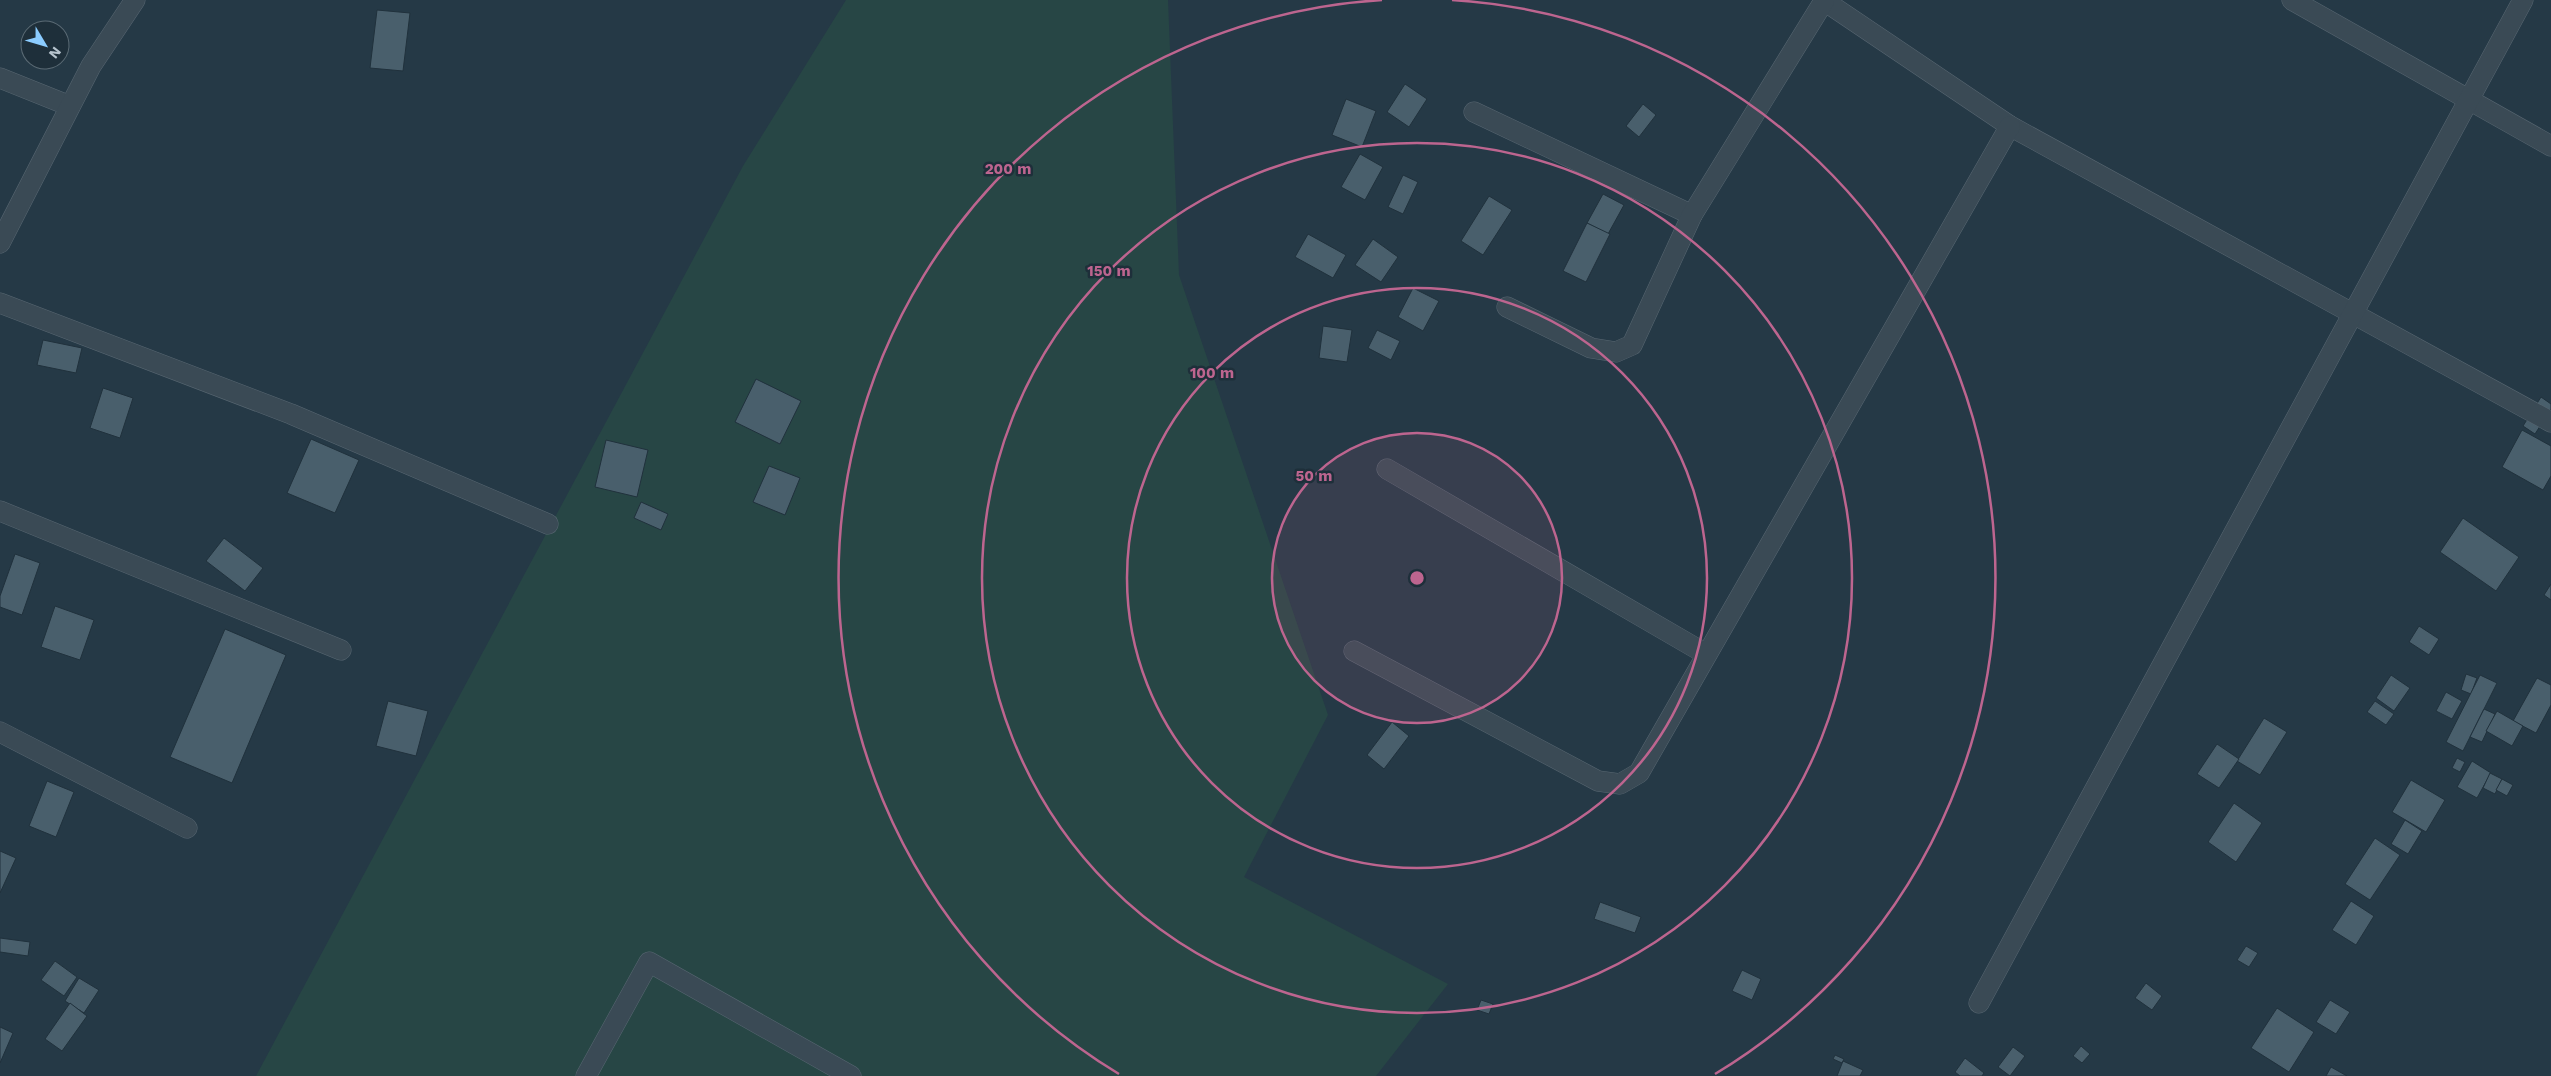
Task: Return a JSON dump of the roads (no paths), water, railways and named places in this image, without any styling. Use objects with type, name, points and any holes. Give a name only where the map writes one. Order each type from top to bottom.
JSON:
[{"type":"street","points":[[0,243],[92,66],[135,0]]},
{"type":"street","points":[[1507,307],[1592,348],[1616,352],[1632,345],[1692,215],[1824,0],[2010,126],[2551,422]]},
{"type":"street","points":[[2292,0],[2551,146]]},
{"type":"street","points":[[1979,1003],[2523,0]]},
{"type":"street","points":[[0,78],[70,106]]},
{"type":"street","points":[[1474,112],[1692,215]]},
{"type":"street","points":[[1354,651],[1598,781],[1620,784],[1639,773],[2010,126]]},
{"type":"street","points":[[0,303],[291,414],[548,524]]},
{"type":"street","points":[[1387,469],[1706,654]]},
{"type":"street","points":[[0,511],[341,650]]},
{"type":"street","points":[[0,732],[187,828]]},
{"type":"street","points":[[586,1076],[649,962],[851,1076]]}]
